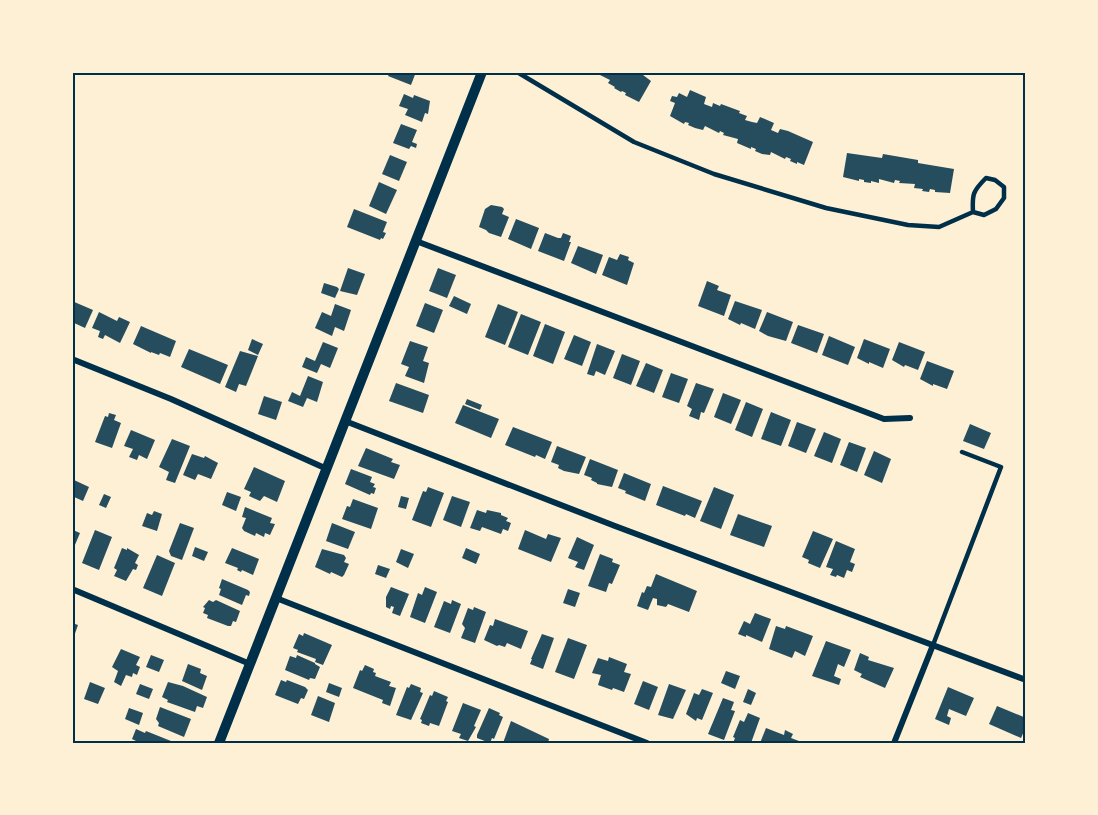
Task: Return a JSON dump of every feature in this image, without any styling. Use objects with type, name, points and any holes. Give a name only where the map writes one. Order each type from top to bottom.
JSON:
[{"type":"street","points":[[219,743],[482,72]]},
{"type":"street","points":[[416,241],[884,419],[910,418]]},
{"type":"street","points":[[72,358],[171,399],[327,469]]},
{"type":"street","points":[[345,421],[626,530],[1026,680]]},
{"type":"street","points":[[72,589],[250,664]]},
{"type":"street","points":[[276,598],[647,743]]},
{"type":"street","points":[[894,743],[933,645]]},
{"type":"lane","points":[[517,72],[634,142],[714,174],[762,190],[826,208],[908,225],[939,227],[973,213],[984,214],[996,209],[1004,198],[1004,188],[995,180],[986,178],[975,189],[972,196],[973,213]]},
{"type":"lane","points":[[933,645],[1001,467],[962,452]]},
{"type":"building","points":[[390,72],[416,72],[411,85],[388,76]]},
{"type":"building","points":[[594,72],[639,72],[651,81],[639,102],[614,88],[608,83],[610,80]]},
{"type":"building","points":[[690,90],[706,97],[704,104],[712,107],[713,103],[720,106],[721,104],[740,111],[739,113],[747,116],[745,120],[752,122],[757,123],[760,117],[774,123],[771,130],[778,133],[780,129],[788,131],[813,142],[804,165],[771,152],[770,155],[762,154],[755,151],[756,149],[737,143],[738,139],[723,135],[724,133],[720,131],[719,133],[705,126],[703,130],[695,128],[688,125],[689,123],[684,124],[670,116],[675,103],[670,101],[672,96],[677,97],[679,93],[687,97]]},
{"type":"building","points":[[404,94],[430,101],[428,114],[425,113],[422,122],[405,115],[408,109],[399,106]]},
{"type":"building","points":[[401,124],[417,130],[412,142],[417,144],[416,148],[411,146],[409,149],[393,143]]},
{"type":"building","points":[[847,153],[882,158],[883,154],[954,169],[950,193],[935,192],[930,189],[929,192],[922,191],[923,189],[914,188],[915,184],[899,183],[900,181],[895,180],[894,183],[879,179],[879,183],[871,181],[871,183],[843,177]]},
{"type":"building","points":[[390,155],[407,162],[399,181],[382,174]]},
{"type":"building","points":[[379,182],[397,190],[386,214],[369,206]]},
{"type":"building","points":[[491,205],[502,207],[504,209],[502,214],[509,217],[501,237],[479,227],[485,209]]},
{"type":"building","points":[[354,209],[387,222],[383,239],[380,240],[347,227]]},
{"type":"building","points":[[516,219],[539,228],[531,249],[508,239]]},
{"type":"building","points":[[545,233],[558,238],[561,238],[563,233],[571,236],[564,261],[538,251]]},
{"type":"building","points":[[578,246],[603,255],[596,274],[571,263]]},
{"type":"building","points":[[620,254],[629,257],[628,260],[634,263],[627,285],[602,275],[609,257],[617,260]]},
{"type":"building","points":[[348,268],[365,274],[357,295],[340,291]]},
{"type":"building","points":[[438,268],[456,275],[447,298],[429,291]]},
{"type":"building","points":[[707,281],[719,286],[717,290],[731,295],[724,316],[698,306]]},
{"type":"building","points":[[324,283],[339,289],[335,298],[321,293]]},
{"type":"building","points":[[454,296],[471,304],[467,314],[449,306]]},
{"type":"building","points":[[72,301],[93,310],[85,328],[72,322]]},
{"type":"building","points":[[735,301],[762,310],[755,329],[728,319]]},
{"type":"building","points":[[425,303],[443,310],[434,333],[416,326]]},
{"type":"building","points":[[335,304],[351,310],[344,331],[335,327],[332,336],[315,328],[322,312],[331,316]]},
{"type":"building","points":[[498,304],[518,312],[505,345],[485,337]]},
{"type":"building","points":[[99,312],[117,321],[119,317],[130,322],[120,343],[105,335],[103,339],[98,337],[100,331],[92,328]]},
{"type":"building","points":[[767,312],[793,322],[786,341],[759,331]]},
{"type":"building","points":[[521,314],[541,322],[528,355],[508,347]]},
{"type":"building","points":[[545,324],[565,332],[553,364],[533,356]]},
{"type":"building","points":[[798,325],[824,334],[817,353],[791,343]]},
{"type":"building","points":[[141,326],[176,341],[170,357],[160,353],[159,355],[151,353],[133,344]]},
{"type":"building","points":[[574,335],[591,342],[582,366],[564,359]]},
{"type":"building","points":[[829,336],[855,347],[848,365],[822,355]]},
{"type":"building","points":[[252,339],[263,344],[258,355],[248,350]]},
{"type":"building","points":[[864,339],[890,349],[883,368],[857,358]]},
{"type":"building","points":[[410,341],[428,347],[423,361],[429,363],[424,383],[405,376],[409,367],[401,364]]},
{"type":"building","points":[[323,342],[338,348],[330,368],[321,364],[317,373],[302,367],[306,357],[315,361]]},
{"type":"building","points":[[899,342],[925,352],[918,370],[905,365],[904,367],[892,360]]},
{"type":"building","points":[[597,344],[615,351],[605,375],[596,371],[594,376],[587,374]]},
{"type":"building","points":[[189,349],[228,365],[220,384],[181,367]]},
{"type":"building","points":[[240,351],[258,356],[246,386],[239,384],[236,392],[225,387]]},
{"type":"building","points":[[622,354],[640,361],[631,385],[613,378]]},
{"type":"building","points":[[927,361],[954,371],[947,389],[933,384],[933,386],[920,379]]},
{"type":"building","points":[[646,363],[663,370],[654,393],[636,386]]},
{"type":"building","points":[[671,373],[688,379],[679,403],[662,397]]},
{"type":"building","points":[[308,376],[323,382],[317,402],[307,398],[303,407],[288,401],[292,392],[300,396]]},
{"type":"building","points":[[396,383],[429,395],[423,413],[389,401]]},
{"type":"building","points":[[696,383],[714,389],[699,420],[689,416],[692,409],[687,406]]},
{"type":"building","points":[[723,393],[741,400],[731,424],[714,417]]},
{"type":"building","points":[[264,396],[282,402],[276,420],[258,414]]},
{"type":"building","points":[[467,399],[482,405],[480,410],[465,404]]},
{"type":"building","points":[[746,402],[763,409],[752,437],[735,430]]},
{"type":"building","points":[[463,405],[499,419],[491,438],[455,423]]},
{"type":"building","points":[[771,412],[791,420],[781,446],[761,439]]},
{"type":"building","points":[[109,413],[116,415],[114,420],[121,423],[112,448],[95,442],[105,416],[108,417]]},
{"type":"building","points":[[797,422],[816,429],[806,453],[788,446]]},
{"type":"building","points":[[970,424],[991,433],[984,449],[963,441]]},
{"type":"building","points":[[513,427],[552,442],[545,459],[505,445]]},
{"type":"building","points":[[131,430],[155,440],[147,459],[139,455],[137,460],[129,457],[133,449],[124,446]]},
{"type":"building","points":[[824,432],[841,439],[832,463],[814,456]]},
{"type":"building","points":[[172,439],[190,446],[175,483],[166,480],[169,472],[159,467]]},
{"type":"building","points":[[849,442],[866,448],[857,472],[840,465]]},
{"type":"building","points":[[557,446],[586,457],[579,474],[564,471],[558,468],[559,465],[551,462]]},
{"type":"building","points":[[366,448],[393,459],[391,462],[400,465],[394,479],[358,466]]},
{"type":"building","points":[[874,451],[891,459],[882,483],[864,475]]},
{"type":"building","points":[[192,454],[204,458],[205,456],[218,463],[211,479],[198,474],[195,480],[183,475]]},
{"type":"building","points":[[590,459],[618,470],[612,487],[597,484],[591,480],[592,478],[584,475]]},
{"type":"building","points":[[254,467],[285,481],[277,502],[264,496],[260,501],[249,496],[251,492],[244,489]]},
{"type":"building","points":[[351,469],[372,477],[370,482],[375,484],[373,487],[376,488],[374,494],[370,495],[345,484]]},
{"type":"building","points":[[624,473],[651,484],[645,501],[618,488]]},
{"type":"building","points":[[74,480],[89,487],[83,501],[72,496]]},
{"type":"building","points":[[663,486],[702,501],[695,518],[656,505]]},
{"type":"building","points":[[428,487],[444,493],[431,527],[412,520],[423,491],[426,492]]},
{"type":"building","points":[[714,487],[734,495],[721,529],[700,521]]},
{"type":"building","points":[[227,492],[241,497],[236,511],[222,505]]},
{"type":"building","points":[[104,494],[111,497],[106,508],[99,505]]},
{"type":"building","points":[[401,496],[409,498],[406,509],[398,507]]},
{"type":"building","points":[[452,496],[470,502],[461,527],[443,520]]},
{"type":"building","points":[[353,499],[378,508],[371,529],[342,519],[347,506],[350,507]]},
{"type":"building","points":[[245,507],[272,518],[270,523],[275,524],[270,535],[265,533],[264,537],[256,533],[255,536],[244,531],[242,528],[246,518],[242,517]]},
{"type":"building","points":[[477,510],[486,513],[487,510],[501,513],[508,518],[506,521],[511,523],[508,531],[503,529],[501,534],[482,527],[480,531],[470,528]]},
{"type":"building","points":[[154,511],[162,514],[157,531],[142,526],[147,513],[152,515]]},
{"type":"building","points":[[738,514],[772,526],[764,547],[730,535]]},
{"type":"building","points":[[180,523],[194,528],[182,560],[171,556],[169,551]]},
{"type":"building","points":[[332,523],[355,532],[348,549],[326,541]]},
{"type":"building","points":[[72,524],[75,525],[73,530],[80,533],[72,552]]},
{"type":"building","points":[[95,530],[112,537],[99,570],[82,563]]},
{"type":"building","points":[[525,530],[546,539],[548,534],[561,538],[551,562],[518,549]]},
{"type":"building","points":[[813,531],[833,539],[820,568],[808,563],[809,560],[802,557]]},
{"type":"building","points":[[577,537],[594,545],[584,570],[575,567],[578,562],[568,558]]},
{"type":"building","points":[[836,541],[855,549],[850,562],[855,564],[852,572],[847,570],[844,578],[830,575],[833,569],[826,567]]},
{"type":"building","points":[[195,547],[208,552],[204,561],[192,556]]},
{"type":"building","points":[[122,548],[127,550],[127,548],[139,555],[135,563],[138,565],[136,570],[133,569],[126,581],[114,576],[117,570],[114,568]]},
{"type":"building","points":[[232,548],[259,559],[253,575],[242,570],[241,572],[237,570],[238,568],[225,563]]},
{"type":"building","points":[[466,548],[480,554],[476,564],[462,558]]},
{"type":"building","points":[[322,549],[344,555],[346,558],[344,562],[349,564],[342,577],[315,567]]},
{"type":"building","points":[[401,549],[414,554],[408,568],[396,562]]},
{"type":"building","points":[[600,554],[613,559],[612,562],[620,565],[606,592],[588,586]]},
{"type":"building","points":[[157,555],[175,563],[162,596],[143,588]]},
{"type":"building","points":[[378,565],[390,569],[386,578],[375,574]]},
{"type":"building","points":[[656,574],[697,591],[689,612],[668,604],[666,607],[657,605],[657,599],[653,598],[648,610],[637,606],[642,592],[644,593],[647,586],[651,587]]},
{"type":"building","points":[[222,579],[250,592],[249,596],[246,595],[242,605],[219,595]]},
{"type":"building","points":[[391,587],[409,594],[400,616],[392,613],[394,607],[391,606],[390,609],[386,607],[386,597]]},
{"type":"building","points":[[425,587],[437,592],[425,623],[410,617],[418,593],[422,595]]},
{"type":"building","points":[[568,589],[580,593],[575,607],[563,603]]},
{"type":"building","points":[[209,600],[213,602],[216,600],[240,611],[236,622],[233,621],[231,626],[228,626],[207,618],[208,615],[203,613],[205,608],[203,607]]},
{"type":"building","points":[[452,600],[461,604],[450,633],[434,627],[444,601],[451,604]]},
{"type":"building","points":[[474,607],[486,612],[475,643],[461,638],[465,628],[462,624],[468,608],[473,610]]},
{"type":"building","points":[[755,613],[771,619],[762,642],[738,634],[744,621],[750,624]]},
{"type":"building","points":[[495,619],[528,631],[521,649],[507,643],[505,647],[497,646],[484,640]]},
{"type":"building","points":[[72,623],[78,625],[72,642]]},
{"type":"building","points":[[776,626],[785,629],[786,626],[813,636],[805,656],[795,651],[792,658],[769,649]]},
{"type":"building","points":[[304,633],[332,645],[323,665],[293,648],[299,634],[303,636]]},
{"type":"building","points":[[542,634],[554,638],[543,669],[530,664]]},
{"type":"building","points":[[568,638],[587,645],[574,679],[555,672]]},
{"type":"building","points":[[826,641],[851,650],[844,667],[838,664],[834,676],[841,679],[839,685],[812,676]]},
{"type":"building","points":[[121,649],[140,657],[136,665],[140,667],[137,675],[133,673],[132,677],[126,675],[121,686],[114,682],[118,671],[112,667]]},
{"type":"building","points":[[860,653],[869,657],[868,660],[894,668],[885,688],[860,677],[862,674],[854,670]]},
{"type":"building","points":[[151,655],[164,660],[159,672],[146,667]]},
{"type":"building","points":[[297,655],[320,667],[315,679],[310,678],[309,680],[285,670],[290,656],[296,658]]},
{"type":"building","points":[[609,657],[627,664],[624,672],[631,674],[624,692],[598,685],[601,675],[592,673],[598,658],[608,661]]},
{"type":"building","points":[[188,664],[201,669],[200,673],[207,676],[202,690],[182,681]]},
{"type":"building","points":[[365,665],[374,669],[375,676],[391,682],[389,686],[396,688],[390,706],[382,703],[383,700],[353,688],[360,670],[362,671]]},
{"type":"building","points":[[726,671],[740,676],[735,689],[721,683]]},
{"type":"building","points":[[281,680],[305,687],[308,690],[304,699],[301,698],[298,704],[275,695]]},
{"type":"building","points":[[643,681],[658,687],[649,710],[634,704]]},
{"type":"building","points":[[90,682],[105,688],[98,704],[84,699]]},
{"type":"building","points":[[168,682],[207,697],[203,708],[197,706],[195,712],[167,702],[168,700],[162,697]]},
{"type":"building","points":[[329,683],[342,688],[339,697],[326,692]]},
{"type":"building","points":[[140,684],[153,689],[149,699],[136,694]]},
{"type":"building","points":[[411,684],[421,688],[420,692],[423,693],[411,720],[396,715],[407,687],[409,688]]},
{"type":"building","points":[[669,684],[686,690],[673,719],[658,715]]},
{"type":"building","points":[[948,687],[974,698],[966,716],[949,709],[947,716],[951,718],[949,725],[935,719]]},
{"type":"building","points":[[702,689],[713,693],[702,720],[697,718],[696,721],[686,714],[694,693],[699,695]]},
{"type":"building","points":[[748,689],[756,693],[751,705],[743,702]]},
{"type":"building","points":[[434,691],[448,697],[446,701],[448,702],[439,726],[430,723],[429,726],[421,723],[420,719]]},
{"type":"building","points":[[318,696],[335,703],[329,722],[311,715]]},
{"type":"building","points":[[723,698],[734,702],[731,710],[735,711],[724,740],[708,734]]},
{"type":"building","points":[[463,703],[481,710],[474,726],[476,727],[468,741],[459,738],[461,734],[452,731]]},
{"type":"building","points":[[997,706],[1026,718],[1026,727],[1021,738],[989,724]]},
{"type":"building","points":[[160,707],[191,719],[184,737],[158,726],[156,719]]},
{"type":"building","points":[[129,708],[143,713],[139,725],[125,719]]},
{"type":"building","points":[[489,708],[503,717],[490,743],[477,738]]},
{"type":"building","points":[[748,713],[760,718],[751,743],[733,743],[740,720],[744,722]]},
{"type":"building","points":[[511,721],[549,739],[548,743],[503,743]]},
{"type":"building","points":[[766,728],[784,735],[785,730],[793,734],[791,738],[799,741],[798,743],[760,743]]},
{"type":"building","points":[[136,729],[176,743],[140,743],[132,739]]}]
